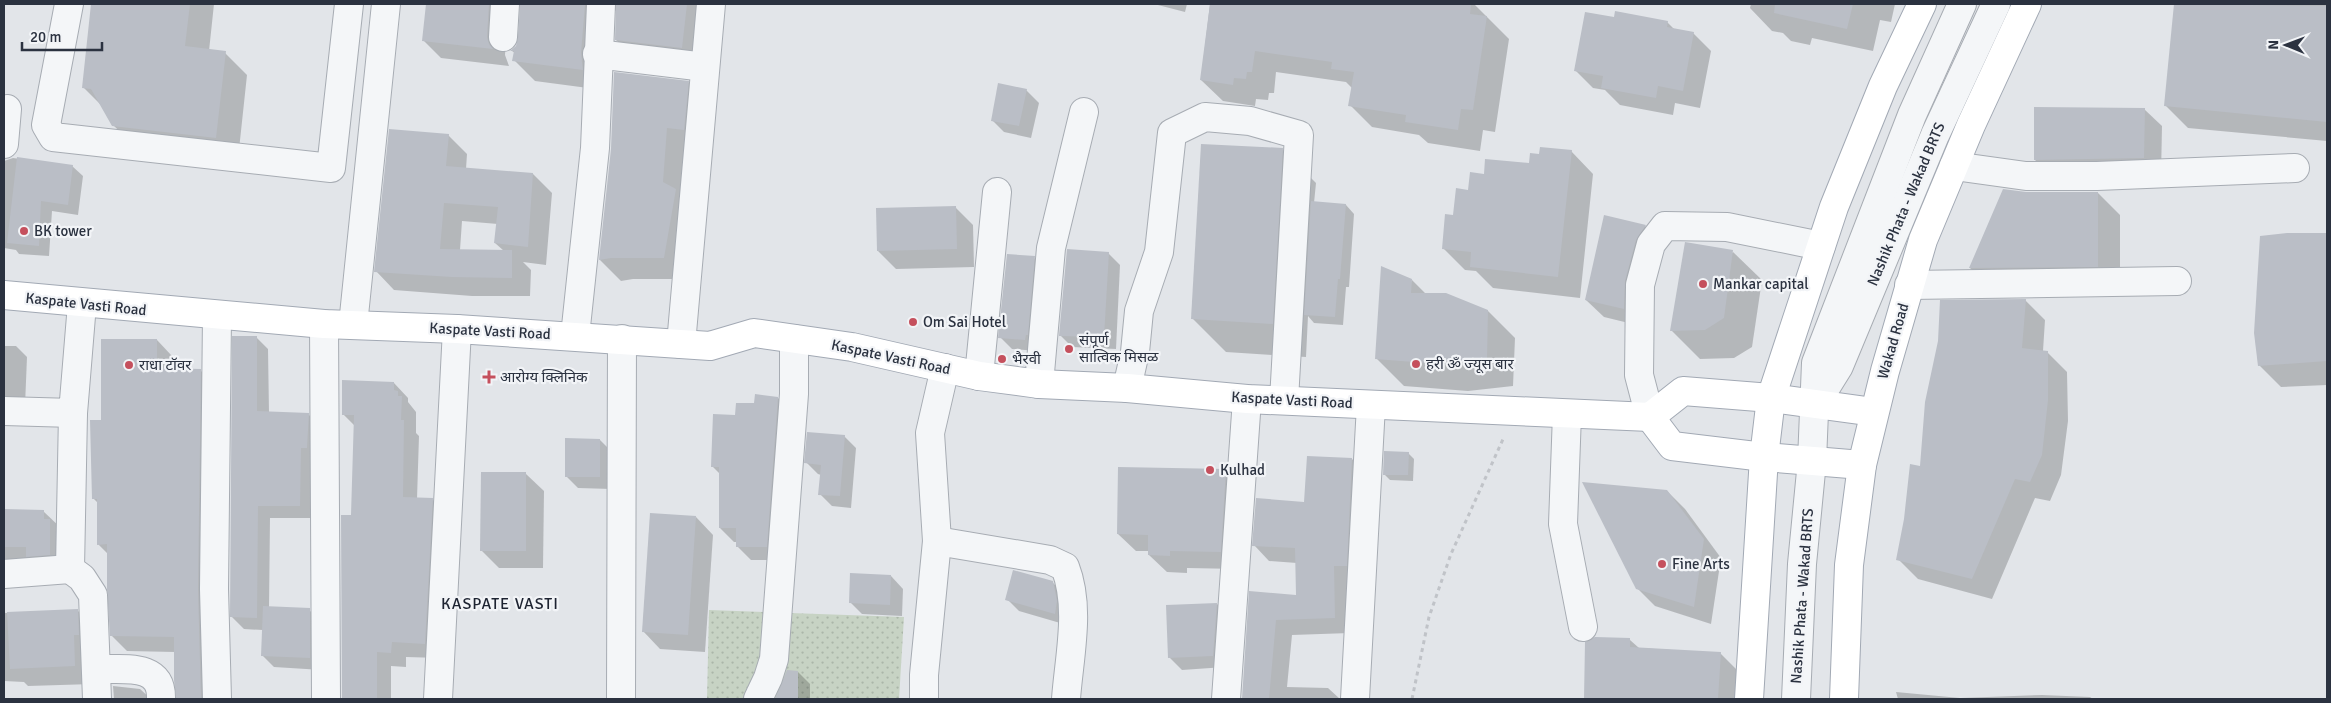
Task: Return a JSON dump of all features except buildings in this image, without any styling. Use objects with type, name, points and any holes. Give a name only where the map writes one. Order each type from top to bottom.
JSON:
[{"type":"main road","points":[[1749,699],[1764,457],[1771,398],[1834,208],[1883,86],[1922,4]]},
{"type":"main road","name":"Wakad Road","points":[[1844,699],[1849,565],[1862,465],[1874,412],[1923,240],[2027,4]]},
{"type":"main road","name":"Kaspate Vasti Road","points":[[4,295],[82,304],[324,324],[457,329],[710,346],[754,333],[852,347],[979,376],[1039,384],[1126,388],[1246,399],[1650,417]]},
{"type":"main road","points":[[1862,465],[1764,457],[1672,446],[1650,417],[1683,392],[1771,398],[1874,412]]},
{"type":"street","points":[[69,4],[46,125],[53,137],[331,168],[349,4]]},
{"type":"street","points":[[353,325],[386,4]]},
{"type":"street","points":[[503,37],[505,4]]},
{"type":"street","points":[[575,336],[595,148],[600,4]]},
{"type":"street","points":[[681,344],[711,4]]},
{"type":"street","name":"Nashik Phata - Wakad BRTS","points":[[1796,699],[1802,564],[1812,461],[1816,364],[1912,115],[1962,4]]},
{"type":"street","name":"Nashik Phata - Wakad BRTS","points":[[1815,404],[1839,366],[1935,135],[1996,4]]},
{"type":"street","points":[[597,54],[705,67]]},
{"type":"street","points":[[4,144],[7,109]]},
{"type":"street","points":[[1039,384],[1051,248],[1084,112]]},
{"type":"street","points":[[1126,388],[1135,352],[1139,311],[1158,252],[1172,133],[1205,117],[1250,121],[1299,135],[1284,400]]},
{"type":"street","points":[[191,162],[368,178]]},
{"type":"street","points":[[1954,166],[2026,176],[2097,176],[2295,168]]},
{"type":"street","points":[[979,376],[997,192]]},
{"type":"street","points":[[1650,417],[1639,375],[1640,285],[1651,244],[1665,226],[1727,227],[1821,246]]},
{"type":"street","points":[[1910,285],[2177,281]]},
{"type":"street","points":[[70,569],[73,413],[82,304]]},
{"type":"street","points":[[217,316],[214,580],[217,699]]},
{"type":"street","points":[[324,324],[326,699]]},
{"type":"street","points":[[438,699],[457,329]]},
{"type":"street","points":[[621,699],[622,339]]},
{"type":"street","points":[[758,699],[774,659],[794,394],[794,339]]},
{"type":"street","points":[[924,699],[924,675],[937,541],[930,433],[945,368]]},
{"type":"street","points":[[1226,699],[1246,399]]},
{"type":"street","points":[[1356,699],[1372,405]]},
{"type":"street","points":[[4,412],[73,413]]},
{"type":"street","points":[[1567,414],[1563,524],[1583,627]]},
{"type":"street","points":[[937,541],[1050,560],[1065,567],[1071,583],[1073,609],[1066,699]]},
{"type":"street","points":[[4,574],[70,569],[82,578],[93,595],[97,699]]},
{"type":"street","points":[[97,669],[141,670],[153,675],[160,684],[162,699]]},
{"type":"path","points":[[1412,699],[1429,618],[1435,599],[1452,554],[1515,411]]},
{"type":"green space","points":[[709,610],[904,617],[899,699],[707,699]]},
{"type":"place","name":"BK tower","points":[[24,231]]},
{"type":"place","name":"Mankar capital","points":[[1703,284]]},
{"type":"place","name":"Om Sai Hotel","points":[[913,322]]},
{"type":"place","name":"संपूर्ण सात्विक मिसळ","points":[[1069,349]]},
{"type":"place","name":"भैरवी","points":[[1002,359]]},
{"type":"place","name":"हरी ॐ ज्यूस बार","points":[[1416,364]]},
{"type":"place","name":"राधा टॉवर","points":[[129,365]]},
{"type":"place","name":"आरोग्य क्लिनिक","points":[[489,377]]},
{"type":"place","name":"Kulhad","points":[[1210,470]]},
{"type":"place","name":"Fine Arts","points":[[1662,564]]},
{"type":"district","name":"KASPATE VASTI","points":[[500,603]]}]
